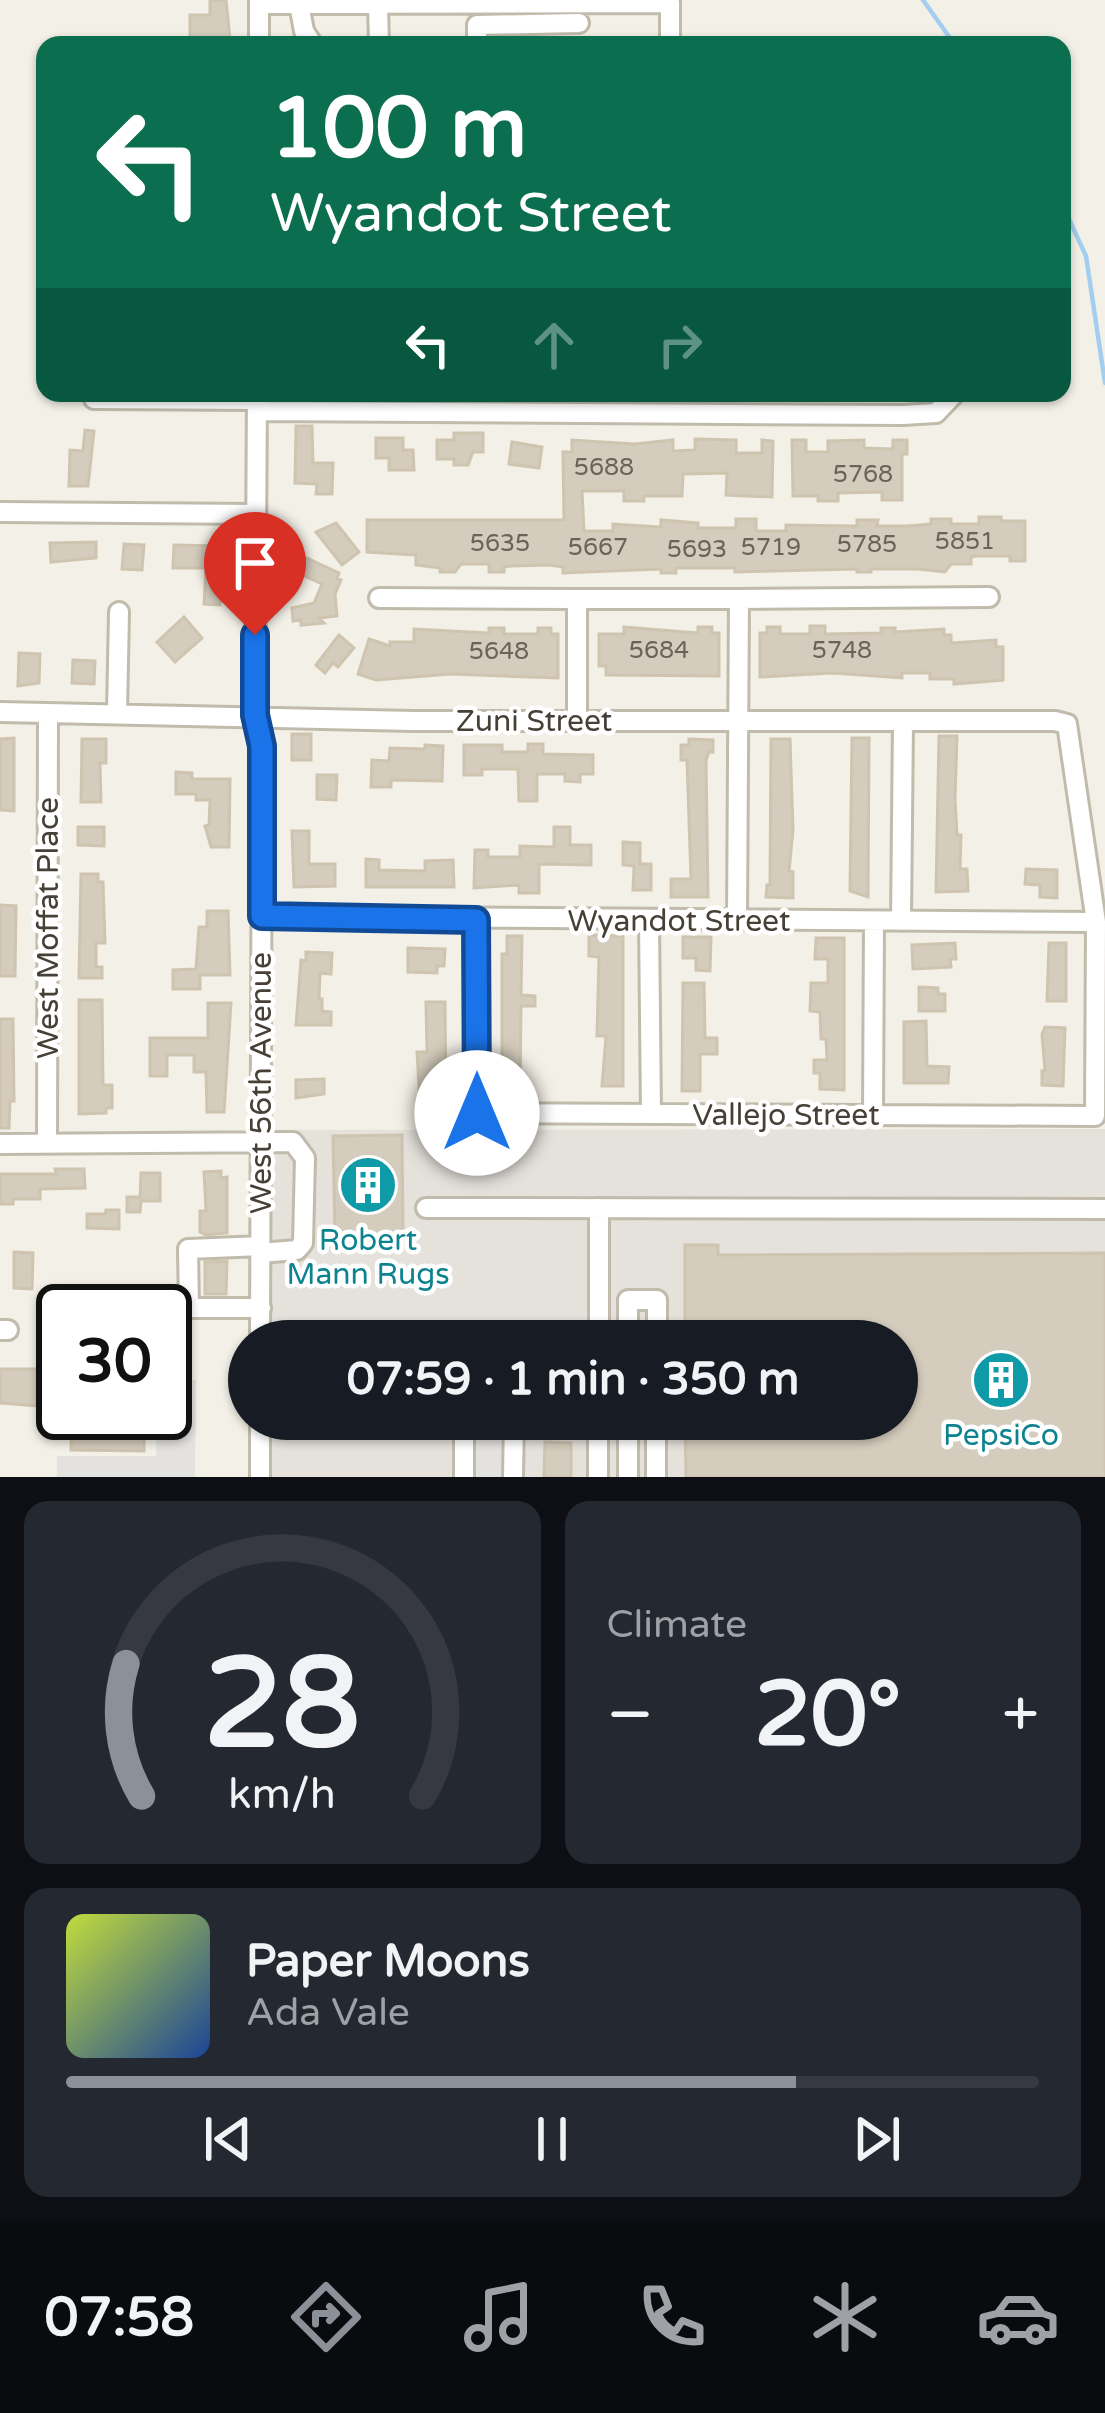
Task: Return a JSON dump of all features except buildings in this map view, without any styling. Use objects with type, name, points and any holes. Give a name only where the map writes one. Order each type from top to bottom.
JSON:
[{"type":"street","points":[[259,36],[260,2],[579,13]]},
{"type":"street","points":[[477,36],[477,26],[670,3],[670,36]]},
{"type":"street","points":[[299,4],[307,36]]},
{"type":"street","points":[[378,4],[379,36]]},
{"type":"street","points":[[579,13],[579,36]]},
{"type":"street","name":"West 56th Avenue","points":[[257,402],[255,715],[262,746],[261,1320]]},
{"type":"street","points":[[305,402],[930,415],[948,402]]},
{"type":"street","points":[[0,512],[255,514]]},
{"type":"street","points":[[379,598],[989,597]]},
{"type":"street","points":[[737,921],[739,598]]},
{"type":"street","points":[[577,599],[577,721]]},
{"type":"street","points":[[117,713],[118,612]]},
{"type":"street","name":"Zuni Street","points":[[0,712],[273,719],[1055,721],[1067,724],[1096,922]]},
{"type":"street","name":"West Moffat Place","points":[[47,1143],[48,712]]},
{"type":"street","points":[[901,921],[903,722]]},
{"type":"street","name":"Wyandot Street","points":[[262,916],[1096,922]]},
{"type":"street","name":"Vallejo Street","points":[[476,920],[477,1113],[1095,1116],[1096,922]]},
{"type":"street","points":[[649,921],[651,1114]]},
{"type":"street","points":[[873,1115],[874,921]]},
{"type":"street","points":[[0,1144],[293,1142],[305,1158],[305,1234],[297,1250],[188,1249],[189,1308],[261,1308]]},
{"type":"street","points":[[426,1208],[1105,1209]]},
{"type":"street","points":[[598,1320],[599,1208]]},
{"type":"street","points":[[628,1320],[628,1300],[657,1300],[657,1320]]},
{"type":"street","points":[[260,1440],[260,1477]]},
{"type":"street","points":[[464,1440],[464,1477]]},
{"type":"street","points":[[514,1440],[514,1477]]},
{"type":"street","points":[[598,1440],[598,1477]]},
{"type":"street","points":[[628,1440],[628,1477]]},
{"type":"street","points":[[656,1440],[656,1477]]},
{"type":"shaded area","points":[[1105,1129],[1105,1477],[270,1477],[270,1440],[918,1440],[918,1320],[270,1320],[270,1130]]},
{"type":"shaded area","points":[[192,1380],[196,1380],[195,1477],[57,1477],[57,1456],[156,1456],[156,1440],[192,1440]]},
{"type":"shaded area","points":[[453,1440],[534,1440],[533,1477],[453,1477]]},
{"type":"waterway","points":[[923,0],[949,36]]},
{"type":"waterway","points":[[1071,224],[1086,256],[1105,383]]},
{"type":"place","name":"Robert Mann Rugs","points":[[368,1185]]},
{"type":"place","name":"PepsiCo","points":[[1001,1380]]},
{"type":"route","points":[[255,635],[255,715],[262,746],[262,916],[476,920],[477,1113]]}]
